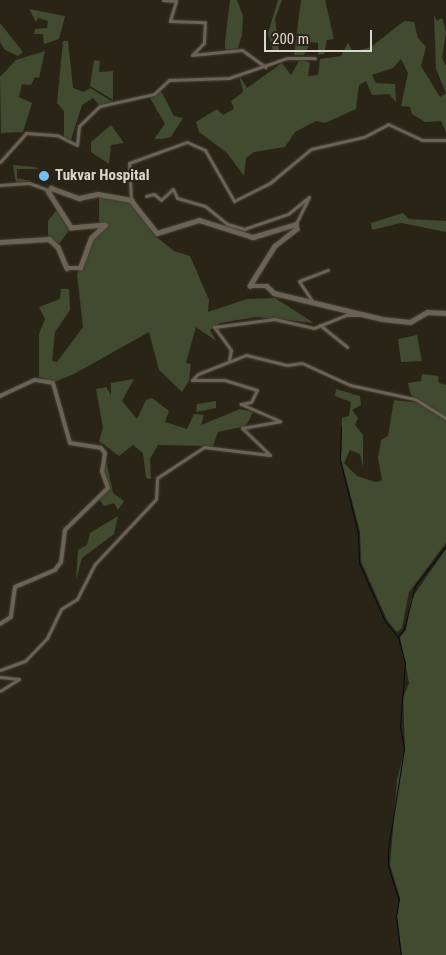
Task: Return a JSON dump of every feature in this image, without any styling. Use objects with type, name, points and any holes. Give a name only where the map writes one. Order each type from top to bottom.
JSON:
[{"type":"main road","points":[[48,190],[84,198],[98,194],[131,200],[157,233],[199,220],[253,237],[296,224],[298,229],[275,246],[250,284],[375,317],[410,322],[427,312],[446,313]]},
{"type":"main road","points":[[0,242],[49,239],[58,247],[67,268],[80,268],[91,238],[105,226],[71,228],[48,190]]},
{"type":"street","points":[[163,0],[176,1],[170,21],[206,22],[204,43],[192,56],[242,50],[265,67]]},
{"type":"street","points":[[0,162],[26,133],[57,135],[77,145],[79,126],[100,106],[154,94],[169,80],[229,78],[292,56],[315,58]]},
{"type":"street","points":[[131,200],[129,163],[187,142],[205,150],[234,201],[270,183],[310,149],[364,137],[388,124],[422,140],[446,140]]},
{"type":"street","points":[[0,185],[29,183],[48,190]]},
{"type":"street","points":[[146,196],[154,194],[161,200],[173,190],[178,198],[205,206],[228,224],[244,229],[288,214],[309,198],[296,224]]},
{"type":"street","points":[[313,302],[299,281],[328,270]]},
{"type":"street","points":[[229,360],[231,350],[214,327],[257,319],[309,328],[347,315],[375,317]]},
{"type":"street","points":[[320,325],[347,347]]},
{"type":"street","points":[[0,670],[25,661],[47,638],[61,609],[77,599],[95,564],[156,499],[157,478],[204,447],[270,455],[242,428],[262,428],[280,421],[241,404],[251,402],[256,390],[224,380],[192,380],[229,360],[246,355],[287,365],[311,365],[350,386],[415,399],[446,418]]},
{"type":"street","points":[[0,396],[35,380],[53,383],[70,443],[101,448],[105,453],[102,471],[108,488],[65,530],[62,562],[55,570],[16,587],[12,617],[0,624]]},
{"type":"street","points":[[0,677],[19,679],[0,691]]},
{"type":"green space","points":[[230,0],[237,0],[243,16],[242,35],[238,48],[232,50],[225,49]]},
{"type":"green space","points":[[278,0],[282,0],[275,19],[279,50],[273,51],[268,33]]},
{"type":"green space","points":[[301,0],[325,0],[334,39],[327,40],[324,54],[318,55],[318,43],[311,42],[304,55],[294,55]]},
{"type":"green space","points":[[29,9],[65,16],[59,39],[44,44],[43,34],[34,34],[35,29],[47,28],[48,21],[38,18],[36,22]]},
{"type":"green space","points":[[434,15],[437,21],[442,18],[446,32],[442,58],[446,66],[446,93],[436,69]]},
{"type":"green space","points":[[404,21],[414,22],[418,38],[426,47],[421,66],[440,97],[446,93],[446,132],[441,121],[425,122],[412,114],[410,107],[401,106],[408,73],[401,59],[393,68],[372,75],[376,83],[395,84],[396,102],[389,94],[372,95],[366,81],[359,85],[356,109],[325,123],[316,121],[295,132],[285,147],[254,152],[246,158],[244,176],[227,153],[199,132],[196,122],[217,109],[223,115],[234,109],[231,101],[243,92],[239,75],[247,88],[282,63],[291,75],[300,59],[310,63],[308,76],[318,75],[320,59],[341,56],[348,43],[353,52],[371,47]]},
{"type":"green space","points":[[0,23],[23,52],[18,56],[5,50],[0,42]]},
{"type":"green space","points":[[63,41],[68,41],[73,88],[84,92],[90,88],[113,102],[99,105],[93,98],[82,105],[71,140],[64,138],[64,111],[57,103]]},
{"type":"green space","points":[[45,51],[39,78],[35,77],[31,85],[22,84],[19,97],[32,103],[23,132],[1,133],[0,77],[16,60]]},
{"type":"green space","points":[[94,60],[100,61],[99,72],[113,71],[113,100],[90,86]]},
{"type":"green space","points":[[161,91],[174,116],[183,118],[171,137],[154,139],[165,124],[150,98]]},
{"type":"green space","points":[[111,125],[124,143],[111,145],[109,164],[91,152],[91,142]]},
{"type":"green space","points":[[13,165],[39,169],[17,169],[17,178],[31,181],[16,183]]},
{"type":"green space","points":[[99,196],[131,203],[154,235],[174,251],[190,256],[209,300],[208,312],[247,299],[275,298],[314,323],[256,317],[220,323],[210,330],[216,341],[196,327],[186,363],[191,364],[189,381],[182,392],[159,370],[149,332],[74,374],[54,382],[39,377],[39,334],[45,319],[39,307],[60,299],[61,289],[69,289],[70,310],[55,332],[52,361],[57,362],[83,327],[77,274],[91,242],[106,227],[99,221]]},
{"type":"green space","points":[[59,207],[70,229],[59,244],[48,237],[48,221]]},
{"type":"green space","points":[[403,213],[409,219],[446,221],[446,232],[401,223],[372,230],[371,223]]},
{"type":"green space","points":[[417,335],[422,361],[401,362],[398,339]]},
{"type":"green space","points":[[422,374],[438,376],[439,383],[446,385],[446,417],[411,395],[408,383],[421,381]]},
{"type":"green space","points":[[134,379],[122,401],[137,419],[146,400],[152,398],[169,411],[165,422],[187,429],[194,414],[204,415],[201,425],[240,409],[253,412],[246,426],[218,432],[213,446],[158,445],[150,459],[151,479],[146,478],[143,453],[133,445],[119,456],[99,441],[103,428],[96,389],[106,387],[111,395],[111,383]]},
{"type":"green space","points":[[336,389],[360,396],[361,405],[352,410],[358,418],[355,425],[363,435],[363,467],[360,454],[350,450],[344,463],[357,476],[376,482],[382,480],[378,458],[381,440],[388,436],[394,400],[420,403],[446,420],[446,543],[409,592],[402,628],[397,632],[387,620],[361,561],[360,532],[341,459],[342,418],[349,416],[351,402],[335,396]]},
{"type":"green space","points":[[216,401],[216,408],[196,412],[197,404]]},
{"type":"green space","points":[[105,455],[113,493],[124,501],[118,510],[114,503],[104,506],[100,500],[109,486],[103,470]]},
{"type":"green space","points":[[118,516],[114,534],[82,558],[76,580],[78,550],[87,545],[90,533]]},
{"type":"green space","points":[[446,549],[446,955],[402,955],[397,916],[400,898],[390,865],[397,780],[405,748],[403,698],[409,683],[400,637],[406,630],[411,599]]},
{"type":"waterway","points":[[341,427],[340,460],[358,533],[359,563],[385,621],[398,637],[405,663],[400,726],[404,749],[388,850],[388,866],[399,899],[396,916],[401,955]]},
{"type":"waterway","points":[[398,636],[404,629],[415,586],[446,546]]},
{"type":"place","name":"Tukvar Hospital","points":[[44,176]]}]
